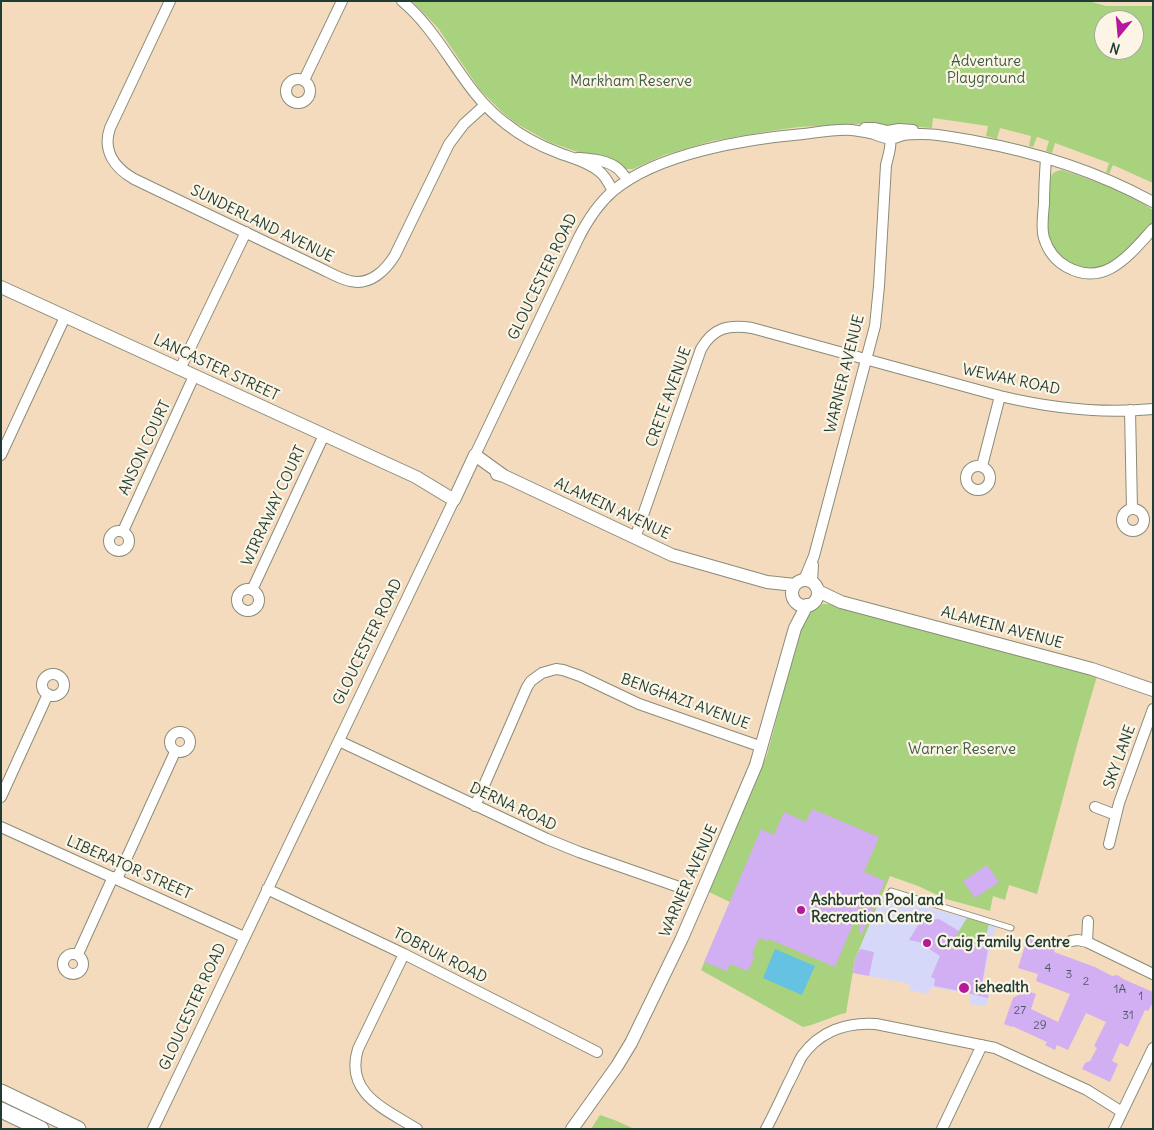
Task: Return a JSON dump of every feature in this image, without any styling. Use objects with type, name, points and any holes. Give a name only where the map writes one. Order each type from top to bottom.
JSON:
[{"type":"main road","points":[[1,1092],[78,1129]]},
{"type":"main road","points":[[1,1110],[41,1129]]},
{"type":"street","name":"SUNDERLAND AVENUE","points":[[170,1],[108,134],[108,150],[113,160],[118,168],[134,179],[341,278],[356,282],[371,279],[386,268],[395,255],[449,144],[464,124],[485,105]]},
{"type":"street","points":[[304,80],[342,1]]},
{"type":"street","points":[[402,1],[429,28],[467,84],[505,124],[532,140],[599,170],[608,180],[613,191]]},
{"type":"street","name":"GLOUCESTER ROAD","points":[[153,1129],[584,227],[601,203],[613,191],[628,180],[663,163],[714,148],[755,139],[875,128],[888,136],[899,129],[908,129],[923,134],[975,141],[1046,158],[1108,180],[1153,202]]},
{"type":"street","name":"WARNER AVENUE","points":[[572,1129],[631,1043],[706,885],[762,747],[805,593],[872,338],[878,305],[886,165],[890,152],[888,136]]},
{"type":"street","points":[[572,157],[594,159],[612,165],[620,170],[628,180]]},
{"type":"street","points":[[1046,158],[1044,238],[1052,254],[1064,265],[1076,272],[1082,273],[1107,271],[1126,258],[1153,229]]},
{"type":"street","points":[[180,369],[246,232]]},
{"type":"street","name":"LANCASTER STREET","points":[[1,288],[456,496]]},
{"type":"street","points":[[1,455],[65,316]]},
{"type":"street","name":"CRETE AVENUE","points":[[634,538],[696,362],[701,349],[710,336],[725,328],[740,326],[866,359]]},
{"type":"street","name":"WEWAK ROAD","points":[[866,359],[1027,402],[1071,408],[1153,409]]},
{"type":"street","name":"ANSON COURT","points":[[123,531],[194,376]]},
{"type":"street","points":[[982,466],[1000,396]]},
{"type":"street","points":[[1130,410],[1132,509]]},
{"type":"street","name":"WIRRAWAY COURT","points":[[252,590],[324,435]]},
{"type":"street","name":"ALAMEIN AVENUE","points":[[473,460],[672,555],[805,593],[1092,669],[1153,690]]},
{"type":"street","name":"BENGHAZI AVENUE","points":[[475,806],[527,687],[536,676],[549,670],[572,672],[639,704],[762,747]]},
{"type":"street","points":[[1,797],[48,694]]},
{"type":"street","name":"SKY LANE","points":[[1109,844],[1119,803],[1153,709]]},
{"type":"street","name":"DERNA ROAD","points":[[339,741],[560,845],[679,887]]},
{"type":"street","points":[[78,954],[175,752]]},
{"type":"street","name":"SKY LANE","points":[[1095,807],[1116,815]]},
{"type":"street","name":"LIBERATOR STREET","points":[[1,827],[244,937]]},
{"type":"street","name":"TOBRUK ROAD","points":[[267,889],[404,954],[597,1052]]},
{"type":"street","points":[[1087,942],[1088,921]]},
{"type":"street","points":[[1071,941],[1087,942],[1153,974]]},
{"type":"street","points":[[404,954],[358,1050],[355,1070],[360,1085],[373,1102],[418,1129]]},
{"type":"street","points":[[766,1129],[802,1056],[810,1046],[834,1030],[855,1024],[876,1024],[1001,1050],[1124,1108]]},
{"type":"street","points":[[942,1129],[982,1045]]},
{"type":"street","points":[[1114,1129],[1153,1048]]},
{"type":"lane","points":[[891,891],[1011,928]]},
{"type":"shaded area","name":"Craig Family Centre","points":[[882,895],[996,926],[982,984],[991,986],[986,1006],[969,1004],[971,994],[931,987],[929,994],[909,990],[910,984],[853,973],[855,959]]},
{"type":"green space","name":"Markham Reserve","points":[[412,1],[1088,1],[1106,6],[1153,6],[1153,183],[1113,165],[1109,174],[1106,172],[1109,163],[1055,143],[1052,153],[1046,151],[1049,141],[1037,137],[1033,147],[1029,146],[1031,136],[1000,128],[997,139],[986,136],[988,126],[933,118],[932,128],[908,126],[895,128],[872,124],[856,124],[799,127],[770,131],[712,141],[664,155],[633,169],[627,169],[549,142],[517,124],[480,90],[438,28]]},
{"type":"green space","points":[[1062,170],[1109,187],[1153,210],[1153,222],[1126,251],[1105,266],[1093,269],[1080,268],[1067,262],[1060,256],[1052,244],[1047,224],[1051,176],[1057,171]]},
{"type":"green space","name":"Warner Reserve","points":[[823,604],[1097,676],[1037,894],[1009,885],[1005,900],[993,896],[990,911],[946,899],[890,876],[855,959],[846,1013],[803,1027],[701,970],[730,902],[709,892],[767,755],[804,616],[812,607]]},
{"type":"green space","points":[[967,918],[989,924],[984,944],[968,944],[955,937]]},
{"type":"green space","points":[[600,1115],[617,1121],[634,1129],[591,1129]]},
{"type":"water","points":[[775,949],[815,966],[802,995],[763,978]]},
{"type":"building","name":"Ashburton Pool and Recreation Centre","points":[[812,809],[879,837],[864,872],[885,881],[862,934],[859,933],[863,906],[861,905],[835,967],[769,939],[768,941],[759,938],[752,954],[755,956],[748,971],[730,964],[727,971],[704,962],[761,829],[774,835],[784,812],[806,822]]},
{"type":"building","points":[[987,865],[999,882],[975,898],[963,881]]},
{"type":"building","points":[[925,914],[931,920],[939,919],[959,931],[955,937],[968,944],[988,948],[982,985],[991,986],[988,998],[934,986],[935,979],[931,977],[940,956],[919,942],[909,940]]},
{"type":"building","points":[[1028,936],[1038,939],[1037,941],[1046,944],[1045,946],[1055,949],[1054,952],[1095,967],[1112,976],[1117,975],[1153,992],[1153,1003],[1148,1011],[1145,1010],[1128,1047],[1120,1043],[1112,1061],[1118,1064],[1110,1082],[1082,1069],[1085,1063],[1090,1061],[1097,1048],[1094,1046],[1106,1022],[1086,1013],[1068,1050],[1057,1045],[1055,1050],[1045,1045],[1047,1042],[1004,1024],[1013,998],[1022,993],[1026,995],[1028,991],[1036,994],[1031,1009],[1058,1022],[1070,994],[1036,981],[1038,974],[1018,968]]},
{"type":"building","points":[[860,949],[874,952],[869,976],[853,973],[855,959]]},
{"type":"place","name":"Ashburton Pool and Recreation Centre","points":[[801,910]]},
{"type":"place","name":"Craig Family Centre","points":[[927,943]]},
{"type":"place","name":"iehealth","points":[[964,988]]},
{"type":"park label","name":"Adventure Playground","points":[[986,70]]}]
